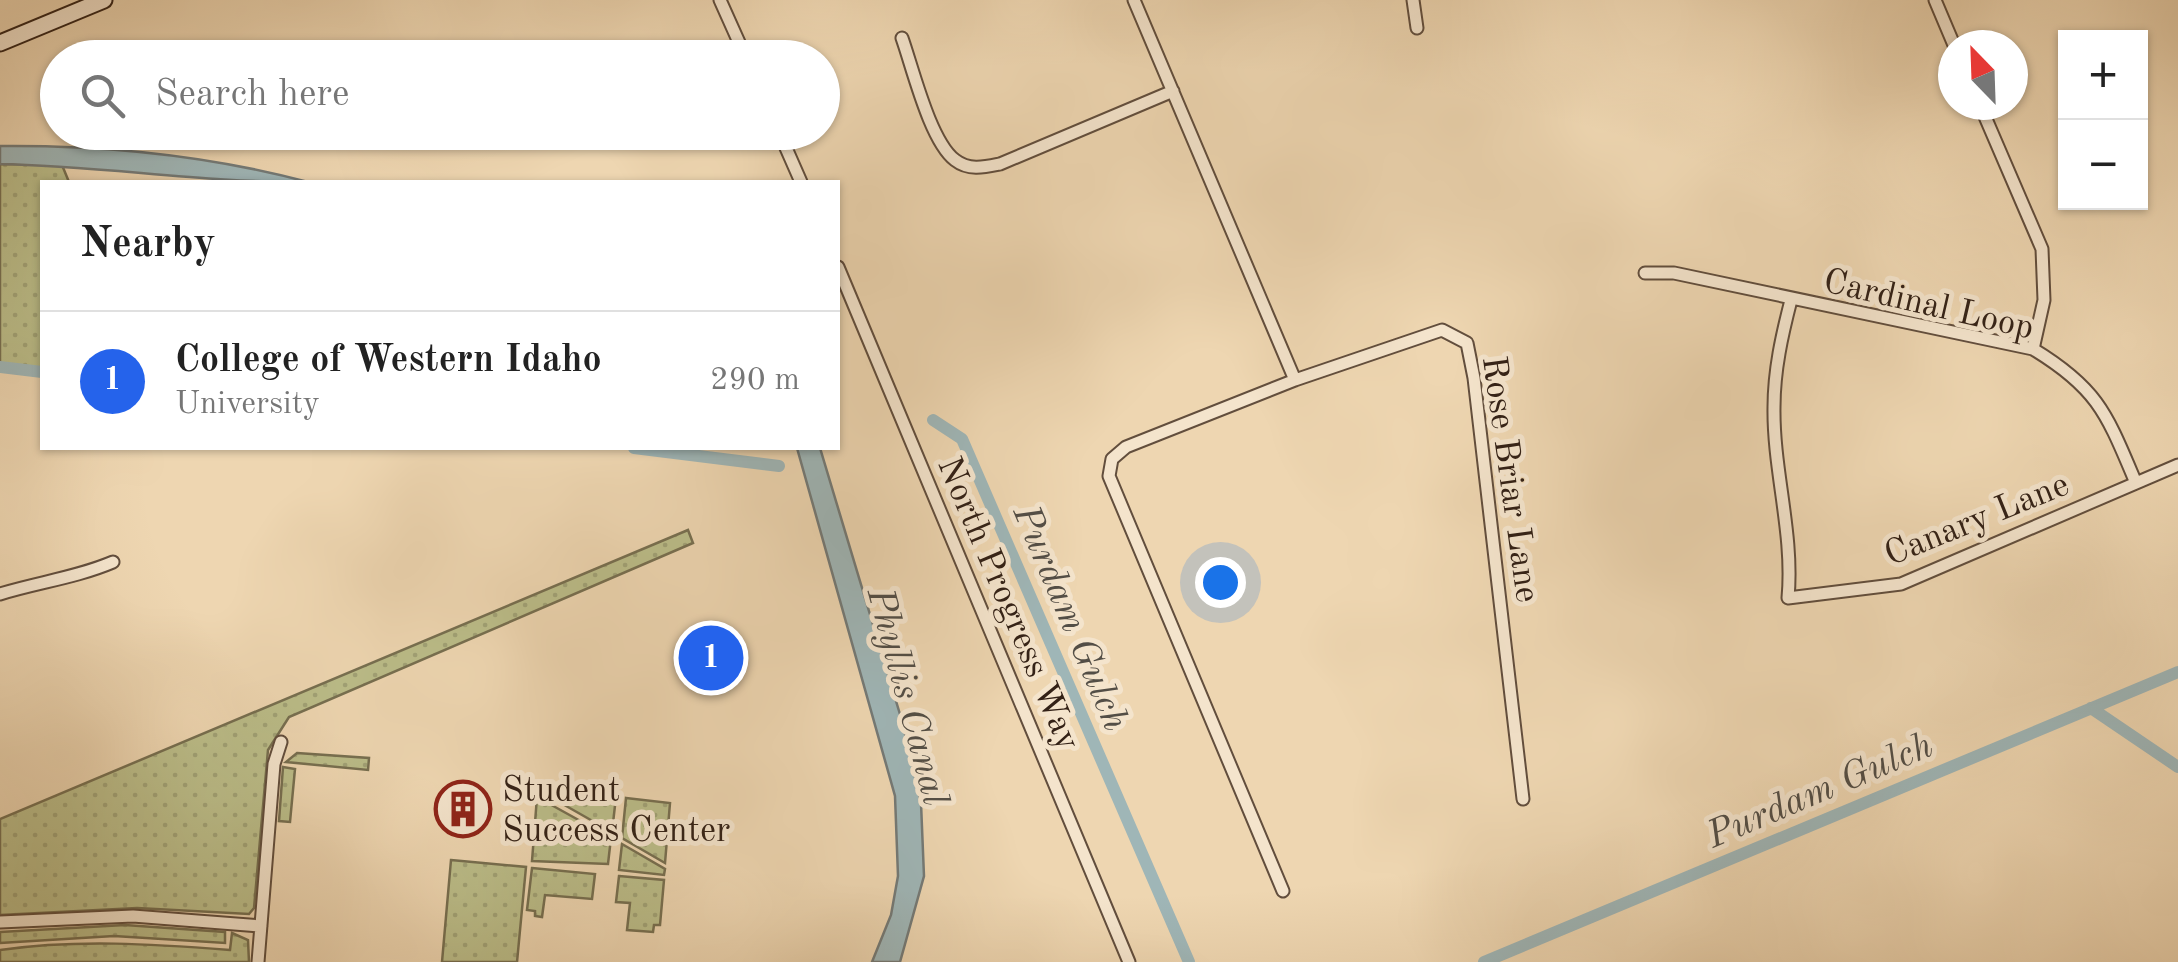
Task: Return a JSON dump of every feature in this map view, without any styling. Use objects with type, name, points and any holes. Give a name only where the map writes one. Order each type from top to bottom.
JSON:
[{"type":"main road","points":[[0,44],[96,2]]},
{"type":"street","points":[[720,0],[738,40]]},
{"type":"street","points":[[1134,0],[1295,380],[1126,447],[1112,459],[1109,476],[1283,891]]},
{"type":"street","points":[[1413,0],[1417,28]]},
{"type":"street","points":[[1935,0],[1948,30]]},
{"type":"street","points":[[902,38],[939,140],[955,160],[976,168],[1000,164],[1173,91]]},
{"type":"street","points":[[1986,120],[2042,249],[2044,300],[2033,349]]},
{"type":"street","points":[[787,150],[799,180]]},
{"type":"street","name":"North Progress Way","points":[[840,272],[1129,962]]},
{"type":"street","name":"Cardinal Loop","points":[[1644,273],[1674,273],[2033,349],[2069,371],[2100,402],[2136,483]]},
{"type":"street","name":"Canary Lane","points":[[1791,300],[1778,351],[1774,409],[1792,557],[1788,598],[1900,584],[2178,465]]},
{"type":"street","name":"Rose Briar Lane","points":[[1295,380],[1442,330],[1467,343],[1523,798]]},
{"type":"street","points":[[0,594],[38,582],[70,580],[113,562]]},
{"type":"street","points":[[258,962],[274,764],[280,742]]},
{"type":"street","points":[[0,922],[117,916],[261,926]]},
{"type":"green space","points":[[0,164],[62,165],[68,180],[40,180],[40,370],[0,365]]},
{"type":"green space","points":[[688,530],[693,543],[289,717],[268,750],[254,908],[249,914],[137,908],[0,915],[0,819]]},
{"type":"green space","points":[[297,753],[369,758],[368,770],[286,762]]},
{"type":"green space","points":[[283,767],[295,769],[290,822],[279,821]]},
{"type":"green space","points":[[538,790],[616,797],[612,832]]},
{"type":"green space","points":[[537,797],[611,838],[608,864],[532,861]]},
{"type":"green space","points":[[626,798],[670,803],[665,863],[622,838]]},
{"type":"green space","points":[[622,844],[665,869],[664,875],[619,870]]},
{"type":"green space","points":[[451,860],[526,867],[517,962],[442,962]]},
{"type":"green space","points":[[532,868],[595,874],[592,899],[545,895],[542,917],[535,916],[535,911],[527,910]]},
{"type":"green space","points":[[619,876],[664,880],[660,925],[654,925],[653,932],[627,930],[630,903],[616,902]]},
{"type":"green space","points":[[125,925],[225,932],[225,943],[114,936],[0,943],[0,932]]},
{"type":"green space","points":[[232,933],[248,940],[249,962],[0,962],[0,950],[58,945],[144,944],[230,950]]},
{"type":"water","points":[[0,146],[111,150],[232,165],[300,180],[231,180],[0,164]]},
{"type":"water","points":[[798,450],[821,450],[902,721],[921,803],[924,876],[900,962],[872,962],[891,915],[898,876],[895,796]]},
{"type":"waterway","name":"Purdam Gulch","points":[[0,367],[40,372]]},
{"type":"waterway","name":"Purdam Gulch","points":[[933,420],[962,439],[1189,962]]},
{"type":"waterway","name":"Purdam Gulch","points":[[650,450],[779,466]]},
{"type":"waterway","name":"Purdam Gulch","points":[[1484,962],[2178,672]]},
{"type":"waterway","points":[[2091,708],[2178,767]]},
{"type":"place","name":"College of Western Idaho","points":[[711,658]]},
{"type":"place","name":"Student Success Center","points":[[463,809]]},
{"type":"water label","name":"Phyllis Canal","points":[[909,696]]}]
